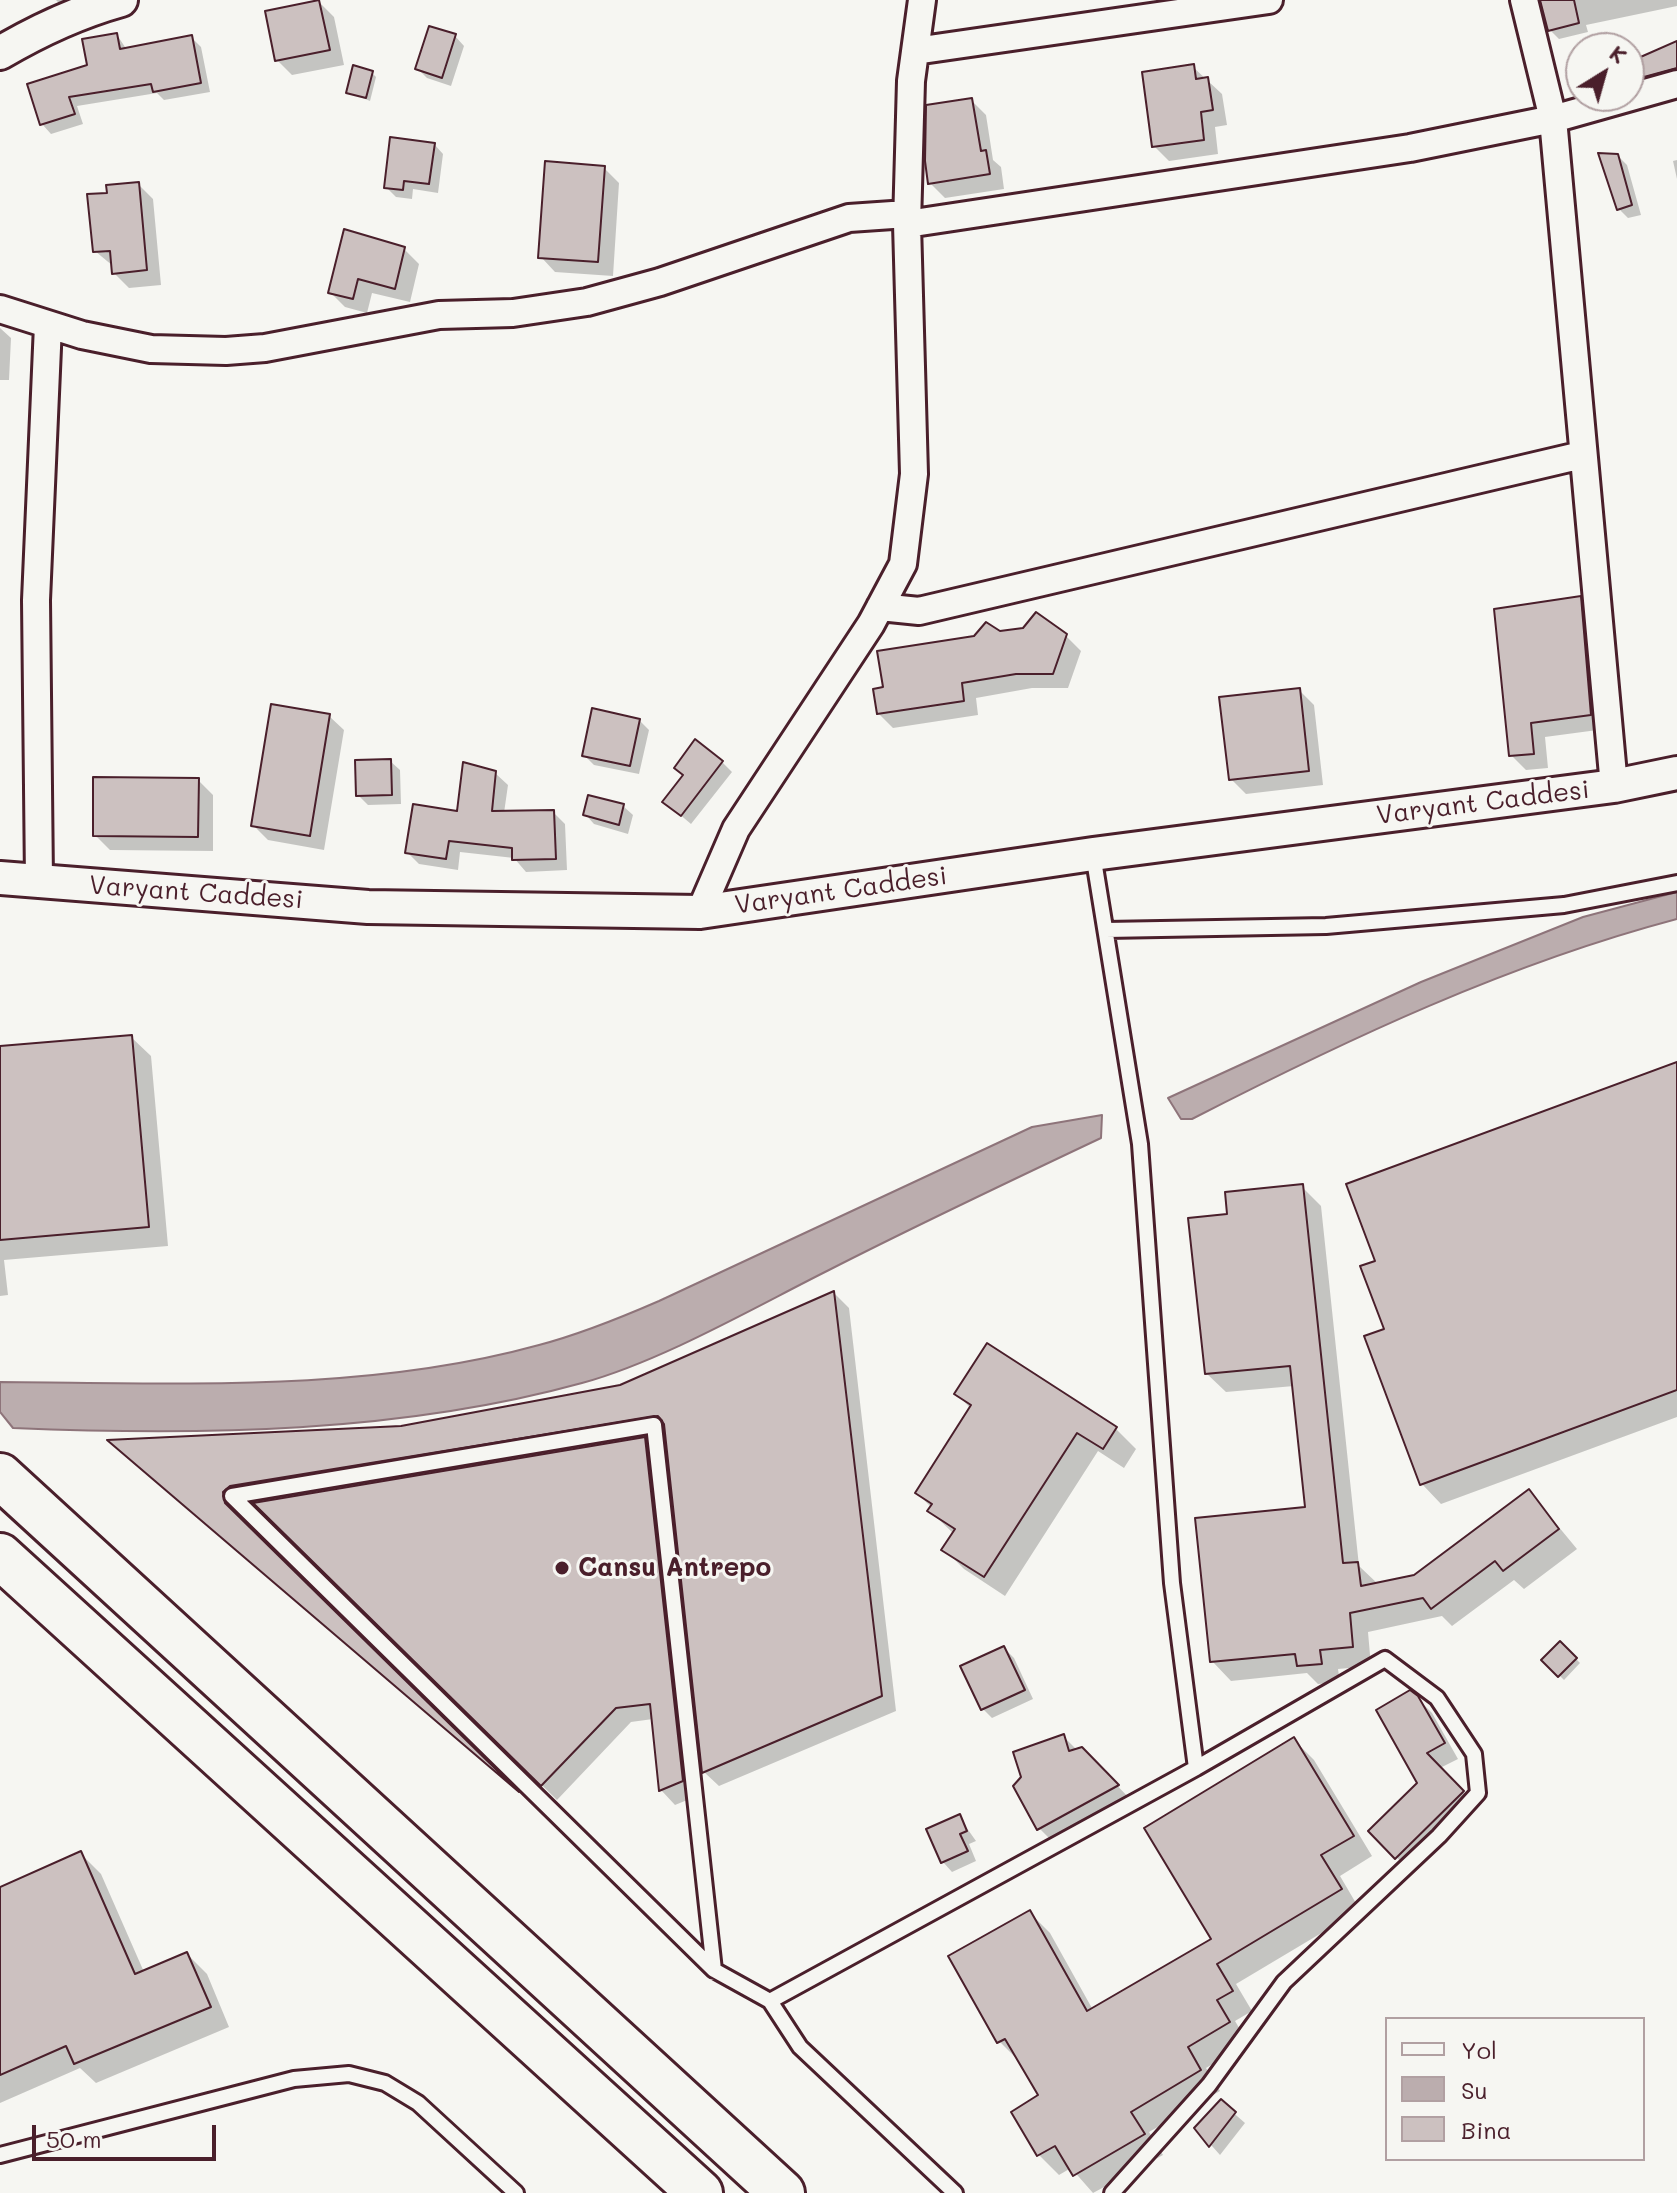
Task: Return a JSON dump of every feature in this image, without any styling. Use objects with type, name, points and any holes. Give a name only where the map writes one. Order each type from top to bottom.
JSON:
[{"type":"highway","points":[[0,1476],[782,2193]]},
{"type":"highway","points":[[0,1556],[700,2193]]},
{"type":"street","points":[[0,53],[35,32],[87,10],[121,0]]},
{"type":"street","points":[[700,912],[736,829],[880,607],[903,564],[914,474],[907,219],[911,81],[922,0]]},
{"type":"street","points":[[915,51],[1269,0]]},
{"type":"street","points":[[1524,0],[1553,119],[1614,786]]},
{"type":"street","points":[[0,309],[48,325],[151,349],[213,352],[265,348],[439,315],[513,313],[587,302],[660,282],[849,218],[907,219],[1410,148],[1553,119],[1677,84]]},
{"type":"street","points":[[39,881],[36,600],[48,325]]},
{"type":"street","points":[[880,607],[919,611],[1582,455]]},
{"type":"street","name":"Varyant Caddesi","points":[[0,878],[368,907],[700,912],[1093,854],[1614,786],[1677,773]]},
{"type":"lane","points":[[1093,854],[1140,1144],[1172,1583],[1196,1768]]},
{"type":"lane","points":[[1106,930],[1326,926],[1564,905],[1677,883]]},
{"type":"lane","points":[[714,1970],[654,1425],[232,1496],[714,1970],[770,2001],[800,2047],[955,2193]]},
{"type":"lane","points":[[770,2001],[1196,1768],[1385,1659],[1437,1698],[1474,1754],[1478,1793],[1439,1836],[1284,1982],[1209,2085],[1112,2193]]},
{"type":"lane","points":[[0,2155],[294,2079],[349,2074],[385,2083],[418,2103],[516,2193]]},
{"type":"water","points":[[1677,892],[1677,919],[1551,958],[1429,1006],[1310,1060],[1192,1119],[1181,1119],[1168,1098],[1421,982],[1583,917]]},
{"type":"water","points":[[1102,1115],[1101,1138],[676,1347],[582,1383],[513,1400],[443,1412],[300,1427],[155,1431],[13,1428],[0,1412],[0,1382],[203,1383],[339,1378],[407,1371],[539,1345],[659,1301],[1032,1127]]},
{"type":"building","points":[[319,0],[330,50],[275,61],[265,11]]},
{"type":"building","points":[[1540,0],[1574,0],[1579,23],[1548,31]]},
{"type":"building","points":[[429,26],[456,34],[442,78],[415,69]]},
{"type":"building","points":[[117,33],[120,49],[192,35],[201,83],[153,92],[151,84],[69,97],[75,114],[40,125],[27,84],[87,65],[82,39]]},
{"type":"building","points":[[1677,41],[1677,68],[1645,77],[1645,55]]},
{"type":"building","points":[[1194,64],[1196,79],[1208,77],[1213,110],[1201,112],[1204,140],[1152,147],[1142,72]]},
{"type":"building","points":[[353,65],[373,71],[366,98],[346,93]]},
{"type":"building","points":[[972,98],[981,151],[986,150],[990,174],[928,184],[925,161],[926,105]]},
{"type":"building","points":[[390,137],[435,143],[429,184],[404,181],[403,190],[384,188]]},
{"type":"building","points":[[1598,153],[1618,154],[1632,205],[1617,210]]},
{"type":"building","points":[[545,161],[605,166],[598,262],[538,258]]},
{"type":"building","points":[[139,182],[147,270],[112,274],[110,251],[93,252],[87,194],[107,193],[106,185]]},
{"type":"building","points":[[344,229],[405,247],[395,289],[358,279],[353,299],[328,293]]},
{"type":"building","points":[[1581,596],[1591,715],[1531,723],[1534,754],[1509,756],[1494,609]]},
{"type":"building","points":[[1036,612],[1067,634],[1053,674],[1016,674],[962,683],[964,701],[877,714],[873,689],[883,687],[877,651],[974,636],[986,622],[1000,631],[1023,628]]},
{"type":"building","points":[[1300,688],[1309,771],[1229,780],[1219,697]]},
{"type":"building","points":[[271,704],[330,714],[310,836],[251,826]]},
{"type":"building","points":[[592,708],[640,719],[630,766],[582,756]]},
{"type":"building","points":[[695,739],[723,761],[681,816],[662,802],[683,775],[674,768]]},
{"type":"building","points":[[391,759],[392,795],[356,796],[355,760]]},
{"type":"building","points":[[463,762],[496,771],[492,811],[554,810],[556,859],[512,860],[512,848],[449,841],[446,859],[405,853],[413,804],[457,811]]},
{"type":"building","points":[[93,777],[199,778],[198,837],[93,836]]},
{"type":"building","points":[[588,795],[624,804],[619,825],[583,815]]},
{"type":"building","points":[[132,1035],[149,1227],[0,1240],[0,1046]]},
{"type":"building","points":[[1677,1062],[1677,1390],[1420,1485],[1364,1336],[1384,1329],[1360,1266],[1375,1261],[1346,1184]]},
{"type":"building","points":[[1303,1184],[1343,1563],[1358,1562],[1361,1586],[1414,1575],[1529,1489],[1559,1529],[1503,1571],[1495,1561],[1431,1609],[1423,1598],[1350,1613],[1353,1647],[1320,1650],[1322,1664],[1297,1666],[1295,1654],[1210,1662],[1195,1518],[1305,1507],[1290,1366],[1205,1374],[1188,1218],[1227,1214],[1225,1192]]},
{"type":"building","points":[[834,1291],[882,1696],[702,1773],[664,1424],[658,1416],[230,1486],[223,1492],[225,1503],[519,1792],[107,1440],[401,1426],[620,1385]]},
{"type":"building","points":[[987,1343],[1117,1427],[1103,1449],[1077,1433],[984,1577],[941,1550],[955,1529],[927,1511],[932,1504],[915,1493],[971,1405],[954,1394]]},
{"type":"building","points":[[645,1437],[683,1781],[659,1791],[650,1704],[616,1708],[541,1786],[253,1503]]},
{"type":"building","points":[[1560,1641],[1577,1658],[1558,1677],[1541,1660]]},
{"type":"building","points":[[1004,1646],[1025,1690],[981,1710],[960,1666]]},
{"type":"building","points":[[1410,1690],[1418,1696],[1445,1743],[1427,1753],[1464,1791],[1395,1859],[1368,1831],[1417,1783],[1376,1710]]},
{"type":"building","points":[[1064,1734],[1069,1751],[1082,1747],[1119,1785],[1037,1830],[1013,1786],[1021,1777],[1013,1752]]},
{"type":"building","points":[[1294,1737],[1354,1836],[1321,1855],[1342,1889],[1217,1964],[1233,1991],[1217,2000],[1230,2022],[1188,2047],[1201,2070],[1131,2112],[1145,2134],[1073,2176],[1055,2146],[1037,2156],[1011,2112],[1038,2095],[1005,2039],[997,2043],[948,1956],[1030,1910],[1087,2011],[1211,1939],[1144,1828]]},
{"type":"building","points":[[960,1814],[967,1831],[960,1834],[968,1851],[941,1863],[926,1829]]},
{"type":"building","points":[[81,1851],[135,1974],[187,1952],[211,2007],[74,2064],[66,2046],[0,2075],[0,1887]]},
{"type":"building","points":[[1221,2099],[1236,2112],[1209,2147],[1194,2128]]},
{"type":"place","name":"Cansu Antrepo","points":[[562,1568]]}]
